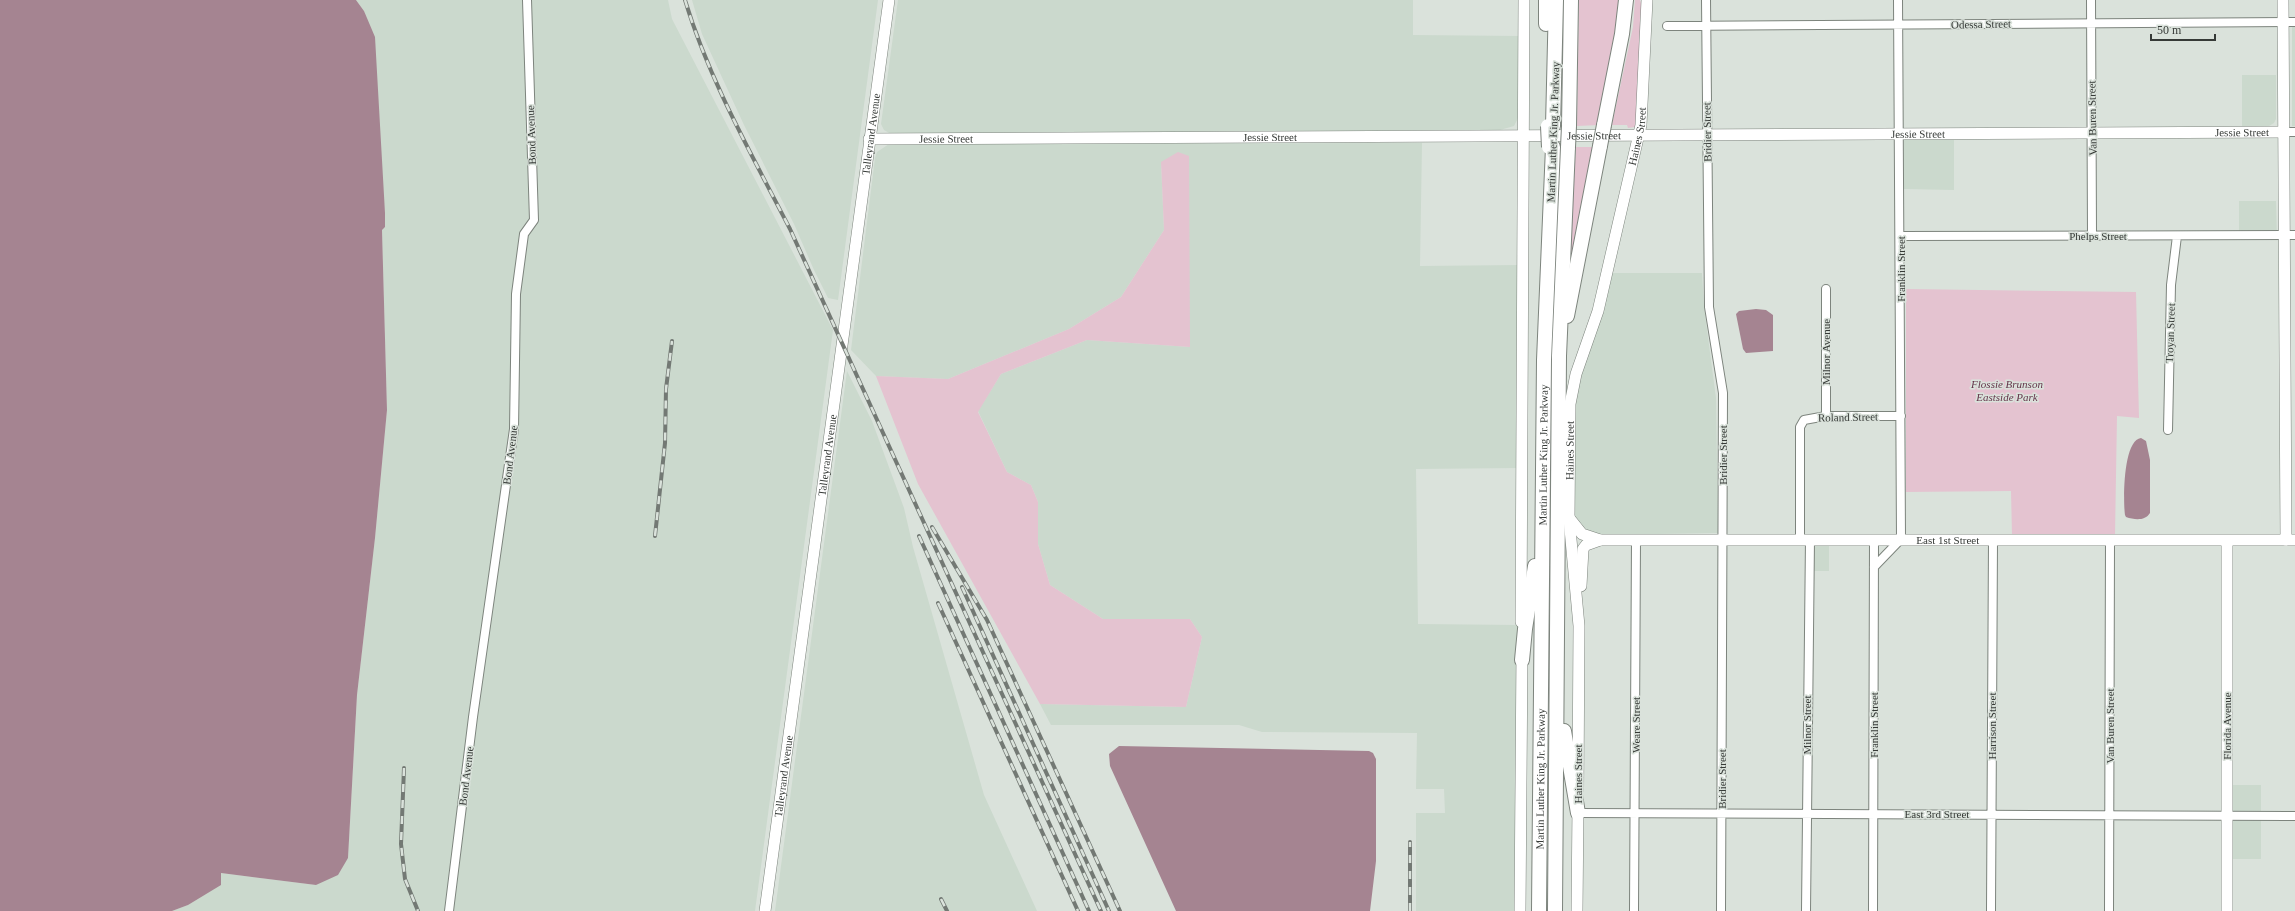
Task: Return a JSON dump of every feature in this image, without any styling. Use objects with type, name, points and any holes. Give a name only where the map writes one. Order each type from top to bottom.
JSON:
[{"type":"highway","points":[[1546,0],[1551,126]]},
{"type":"highway","name":"Martin Luther King Jr. Parkway","points":[[1539,911],[1544,360],[1556,0]]},
{"type":"highway","name":"Martin Luther King Jr. Parkway","points":[[1555,911],[1559,356],[1569,126],[1571,0]]},
{"type":"highway","points":[[1559,356],[1622,34],[1626,0]]},
{"type":"highway","points":[[1522,660],[1525,629],[1543,510]]},
{"type":"highway","points":[[1557,664],[1566,753],[1578,813]]},
{"type":"street","name":"Bond Avenue","points":[[449,911],[514,429],[518,279],[524,234],[534,220],[527,0]]},
{"type":"street","name":"Talleyrand Avenue","points":[[765,911],[888,0]]},
{"type":"street","points":[[1520,911],[1524,0]]},
{"type":"street","name":"Haines Street","points":[[1577,911],[1579,626],[1569,518],[1571,392],[1598,311],[1639,135],[1643,106],[1647,0]]},
{"type":"street","name":"Bridier Street","points":[[1706,0],[1706,135],[1709,307],[1722,393],[1723,540],[1721,911]]},
{"type":"street","name":"Franklin Street","points":[[1898,0],[1901,236],[1901,539]]},
{"type":"street","name":"Van Buren Street","points":[[2090,0],[2092,236]]},
{"type":"street","points":[[2283,0],[2290,132],[2290,540]]},
{"type":"street","name":"Odessa Street","points":[[1667,26],[2295,22]]},
{"type":"street","name":"Jessie Street","points":[[869,139],[2290,132]]},
{"type":"street","name":"Phelps Street","points":[[1901,236],[2290,236]]},
{"type":"street","name":"Troyan Street","points":[[2168,430],[2171,285],[2177,236]]},
{"type":"street","name":"Milnor Avenue","points":[[1826,289],[1826,416]]},
{"type":"street","name":"Roland Street","points":[[1800,426],[1807,418],[1826,416],[1901,416]]},
{"type":"street","name":"Milnor Street","points":[[1800,426],[1805,539],[1806,911]]},
{"type":"street","name":"East 1st Street","points":[[1569,518],[1582,534],[1600,540],[2290,540]]},
{"type":"street","name":"Franklin Street","points":[[1873,911],[1874,539]]},
{"type":"street","points":[[1874,567],[1901,539]]},
{"type":"street","points":[[1579,626],[1582,555],[1586,545],[1600,540]]},
{"type":"street","name":"Weare Street","points":[[1634,911],[1636,540]]},
{"type":"street","name":"Harrison Street","points":[[1991,911],[1993,540]]},
{"type":"street","name":"Van Buren Street","points":[[2109,911],[2110,541]]},
{"type":"street","name":"Florida Avenue","points":[[2227,541],[2227,911]]},
{"type":"street","name":"East 3rd Street","points":[[1578,813],[2295,816]]},
{"type":"shaded area","points":[[0,0],[356,0],[364,11],[375,37],[385,213],[385,227],[382,230],[387,410],[375,538],[357,695],[348,858],[338,875],[316,885],[221,873],[221,885],[188,905],[172,911],[0,911]]},
{"type":"shaded area","points":[[356,0],[668,0],[672,19],[833,330],[755,911],[172,911],[188,905],[221,873],[316,885],[348,858],[357,695],[375,538],[387,410],[382,230],[385,227],[385,213],[364,11]]},
{"type":"shaded area","points":[[692,0],[878,0],[838,300],[828,298],[814,270],[794,224],[744,125],[702,34]]},
{"type":"shaded area","points":[[898,0],[1413,0],[1413,35],[1520,36],[1519,116],[1514,126],[1500,130],[891,134],[884,130],[881,124]]},
{"type":"shaded area","points":[[2292,17],[2295,17],[2295,126],[2292,126]]},
{"type":"shaded area","points":[[2242,75],[2276,75],[2276,119],[2274,123],[2269,126],[2242,126]]},
{"type":"shaded area","points":[[1904,140],[1954,140],[1954,190],[1904,189]]},
{"type":"shaded area","points":[[1422,143],[1420,266],[1519,265],[1519,468],[1416,469],[1418,624],[1518,625],[1516,911],[1416,911],[1416,813],[1445,813],[1444,789],[1416,789],[1417,733],[1262,732],[1239,725],[1051,725],[1040,704],[1186,707],[1202,637],[1190,619],[1103,619],[1050,585],[1038,544],[1038,502],[1031,485],[1007,472],[978,411],[1001,374],[1087,340],[1190,347],[1161,162],[1164,230],[1121,297],[1069,329],[948,379],[876,376],[851,350],[875,158],[877,152],[889,144]]},
{"type":"shaded area","points":[[2239,201],[2276,201],[2277,240],[2239,239]]},
{"type":"shaded area","points":[[1610,273],[1702,273],[1704,307],[1716,398],[1718,533],[1596,535],[1581,531],[1574,522],[1573,400]]},
{"type":"shaded area","points":[[1756,309],[1766,310],[1773,315],[1773,351],[1746,353],[1743,349],[1736,314],[1739,311]]},
{"type":"shaded area","points":[[847,371],[872,421],[904,508],[913,547],[984,795],[1037,911],[775,911]]},
{"type":"shaded area","points":[[2141,438],[2146,441],[2150,460],[2150,513],[2143,519],[2133,519],[2126,517],[2125,515],[2124,485],[2131,449],[2135,441]]},
{"type":"shaded area","points":[[1806,545],[1829,545],[1829,571],[1805,571]]},
{"type":"shaded area","points":[[1119,746],[1369,751],[1373,753],[1376,759],[1376,861],[1370,911],[1176,911],[1110,766],[1109,754]]},
{"type":"shaded area","points":[[2233,785],[2261,785],[2261,859],[2233,859]]},
{"type":"green space","points":[[1579,0],[1624,0],[1599,125],[1577,126]]},
{"type":"green space","points":[[1635,0],[1640,0],[1643,9],[1641,94],[1635,127],[1628,128],[1627,125],[1612,125],[1633,27]]},
{"type":"green space","points":[[1576,147],[1594,147],[1568,276]]},
{"type":"green space","points":[[1178,152],[1189,156],[1190,347],[1087,340],[1001,374],[978,412],[1007,472],[1031,485],[1038,502],[1038,544],[1050,585],[1103,619],[1190,619],[1202,637],[1186,707],[1040,704],[918,484],[876,376],[948,379],[1069,329],[1121,297],[1164,230],[1161,162]]},
{"type":"green space","name":"Flossie Brunson Eastside Park","points":[[1906,289],[2136,292],[2139,418],[2117,416],[2115,536],[2012,535],[2011,491],[1906,492]]},
{"type":"railway","points":[[685,0],[706,59],[732,117],[790,229],[1101,911]]},
{"type":"railway","points":[[655,536],[665,443],[666,389],[672,341]]},
{"type":"railway","points":[[932,527],[987,620],[1120,911]]},
{"type":"railway","points":[[919,536],[1089,911]]},
{"type":"railway","points":[[962,587],[1109,911]]},
{"type":"railway","points":[[938,603],[1078,911]]},
{"type":"railway","points":[[404,768],[401,844],[405,879],[418,911]]},
{"type":"railway","points":[[1410,842],[1410,911]]},
{"type":"railway","points":[[941,899],[947,911]]}]
